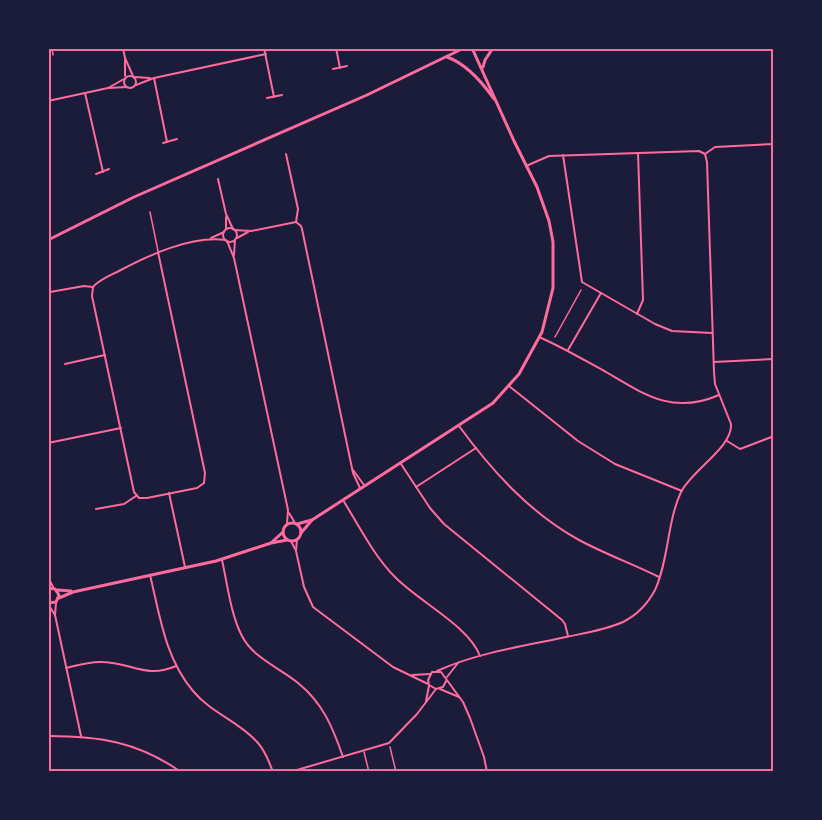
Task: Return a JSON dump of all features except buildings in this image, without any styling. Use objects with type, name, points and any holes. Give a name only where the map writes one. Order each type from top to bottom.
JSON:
[{"type":"street","points":[[123,48],[127,87]]},
{"type":"street","points":[[264,48],[274,96]]},
{"type":"street","points":[[336,48],[340,68]]},
{"type":"street","points":[[48,241],[134,197],[367,95],[464,48]]},
{"type":"street","points":[[459,697],[393,667],[313,607],[304,587],[296,551],[297,539],[312,520],[487,408],[509,386],[529,359],[540,337],[548,314],[553,288],[553,242],[544,204],[472,48]]},
{"type":"street","points":[[484,74],[483,64],[493,48]]},
{"type":"street","points":[[48,101],[108,88],[130,88],[154,78],[266,54]]},
{"type":"street","points":[[447,57],[459,62],[469,70],[484,85],[499,108]]},
{"type":"street","points":[[125,58],[136,85]]},
{"type":"street","points":[[333,69],[347,66]]},
{"type":"street","points":[[108,88],[125,78],[134,76],[154,78]]},
{"type":"street","points":[[154,78],[165,143],[177,139]]},
{"type":"street","points":[[85,93],[103,172]]},
{"type":"street","points":[[267,98],[282,95]]},
{"type":"street","points":[[705,154],[715,147],[774,144]]},
{"type":"street","points":[[409,675],[430,674],[480,657],[608,628],[633,616],[649,600],[659,578],[682,491],[694,473],[727,441],[730,435],[730,424],[715,384],[705,154],[699,151],[563,155],[549,156],[526,166]]},
{"type":"street","points":[[637,314],[643,300],[638,153]]},
{"type":"street","points":[[286,154],[298,209],[296,222]]},
{"type":"street","points":[[563,155],[581,280],[584,284],[655,324],[672,331],[712,333]]},
{"type":"street","points":[[96,174],[110,169]]},
{"type":"street","points":[[218,179],[226,214],[237,235],[234,258]]},
{"type":"street","points":[[226,214],[224,236],[234,258],[288,510],[287,524],[283,532],[271,543]]},
{"type":"street","points":[[208,240],[225,231],[251,231],[296,222],[301,225],[354,478],[360,489]]},
{"type":"street","points":[[136,496],[92,295],[93,287],[100,281],[158,252],[208,240],[235,240],[251,231]]},
{"type":"street","points":[[96,509],[124,504],[136,496],[147,498],[197,488],[205,479],[158,252]]},
{"type":"street","points":[[50,292],[84,285],[93,287]]},
{"type":"street","points":[[568,350],[601,293]]},
{"type":"street","points":[[540,337],[568,350],[649,398],[682,404],[699,402],[719,395]]},
{"type":"street","points":[[65,364],[105,356]]},
{"type":"street","points":[[714,362],[774,359]]},
{"type":"street","points":[[509,386],[578,441],[615,464],[682,491]]},
{"type":"street","points":[[459,426],[505,483],[531,507],[578,539],[659,578]]},
{"type":"street","points":[[48,443],[121,428]]},
{"type":"street","points":[[727,441],[740,449],[774,436]]},
{"type":"street","points":[[416,487],[476,448]]},
{"type":"street","points":[[401,464],[430,508],[455,534],[562,620],[568,636]]},
{"type":"street","points":[[352,468],[365,486]]},
{"type":"street","points":[[169,493],[185,568]]},
{"type":"street","points":[[343,500],[387,568],[398,580],[472,639],[480,657]]},
{"type":"street","points":[[288,510],[301,533]]},
{"type":"street","points":[[287,524],[312,520]]},
{"type":"street","points":[[283,532],[296,551]]},
{"type":"street","points":[[81,736],[55,615],[56,602],[59,598],[73,592],[222,560],[271,543],[297,539]]},
{"type":"street","points":[[222,560],[236,623],[242,636],[257,654],[299,684],[322,708],[330,722],[343,757]]},
{"type":"street","points":[[150,575],[164,636],[176,666],[193,692],[258,742],[273,772]]},
{"type":"street","points":[[48,578],[57,590],[73,592]]},
{"type":"street","points":[[48,588],[53,587]]},
{"type":"street","points":[[57,590],[59,598]]},
{"type":"street","points":[[55,615],[48,604],[56,602]]},
{"type":"street","points":[[66,668],[100,661],[150,672],[163,671],[176,666]]},
{"type":"street","points":[[290,772],[389,743],[446,680],[458,663]]},
{"type":"street","points":[[437,671],[444,674],[459,697],[478,738],[488,772]]},
{"type":"street","points":[[425,704],[430,674]]},
{"type":"street","points":[[48,736],[81,736],[118,742],[151,754],[181,772]]},
{"type":"lane","points":[[52,48],[53,55]]},
{"type":"lane","points":[[150,212],[158,252]]},
{"type":"lane","points":[[364,752],[369,772]]},
{"type":"path","points":[[555,337],[581,290]]},
{"type":"path","points":[[389,743],[396,772]]}]
